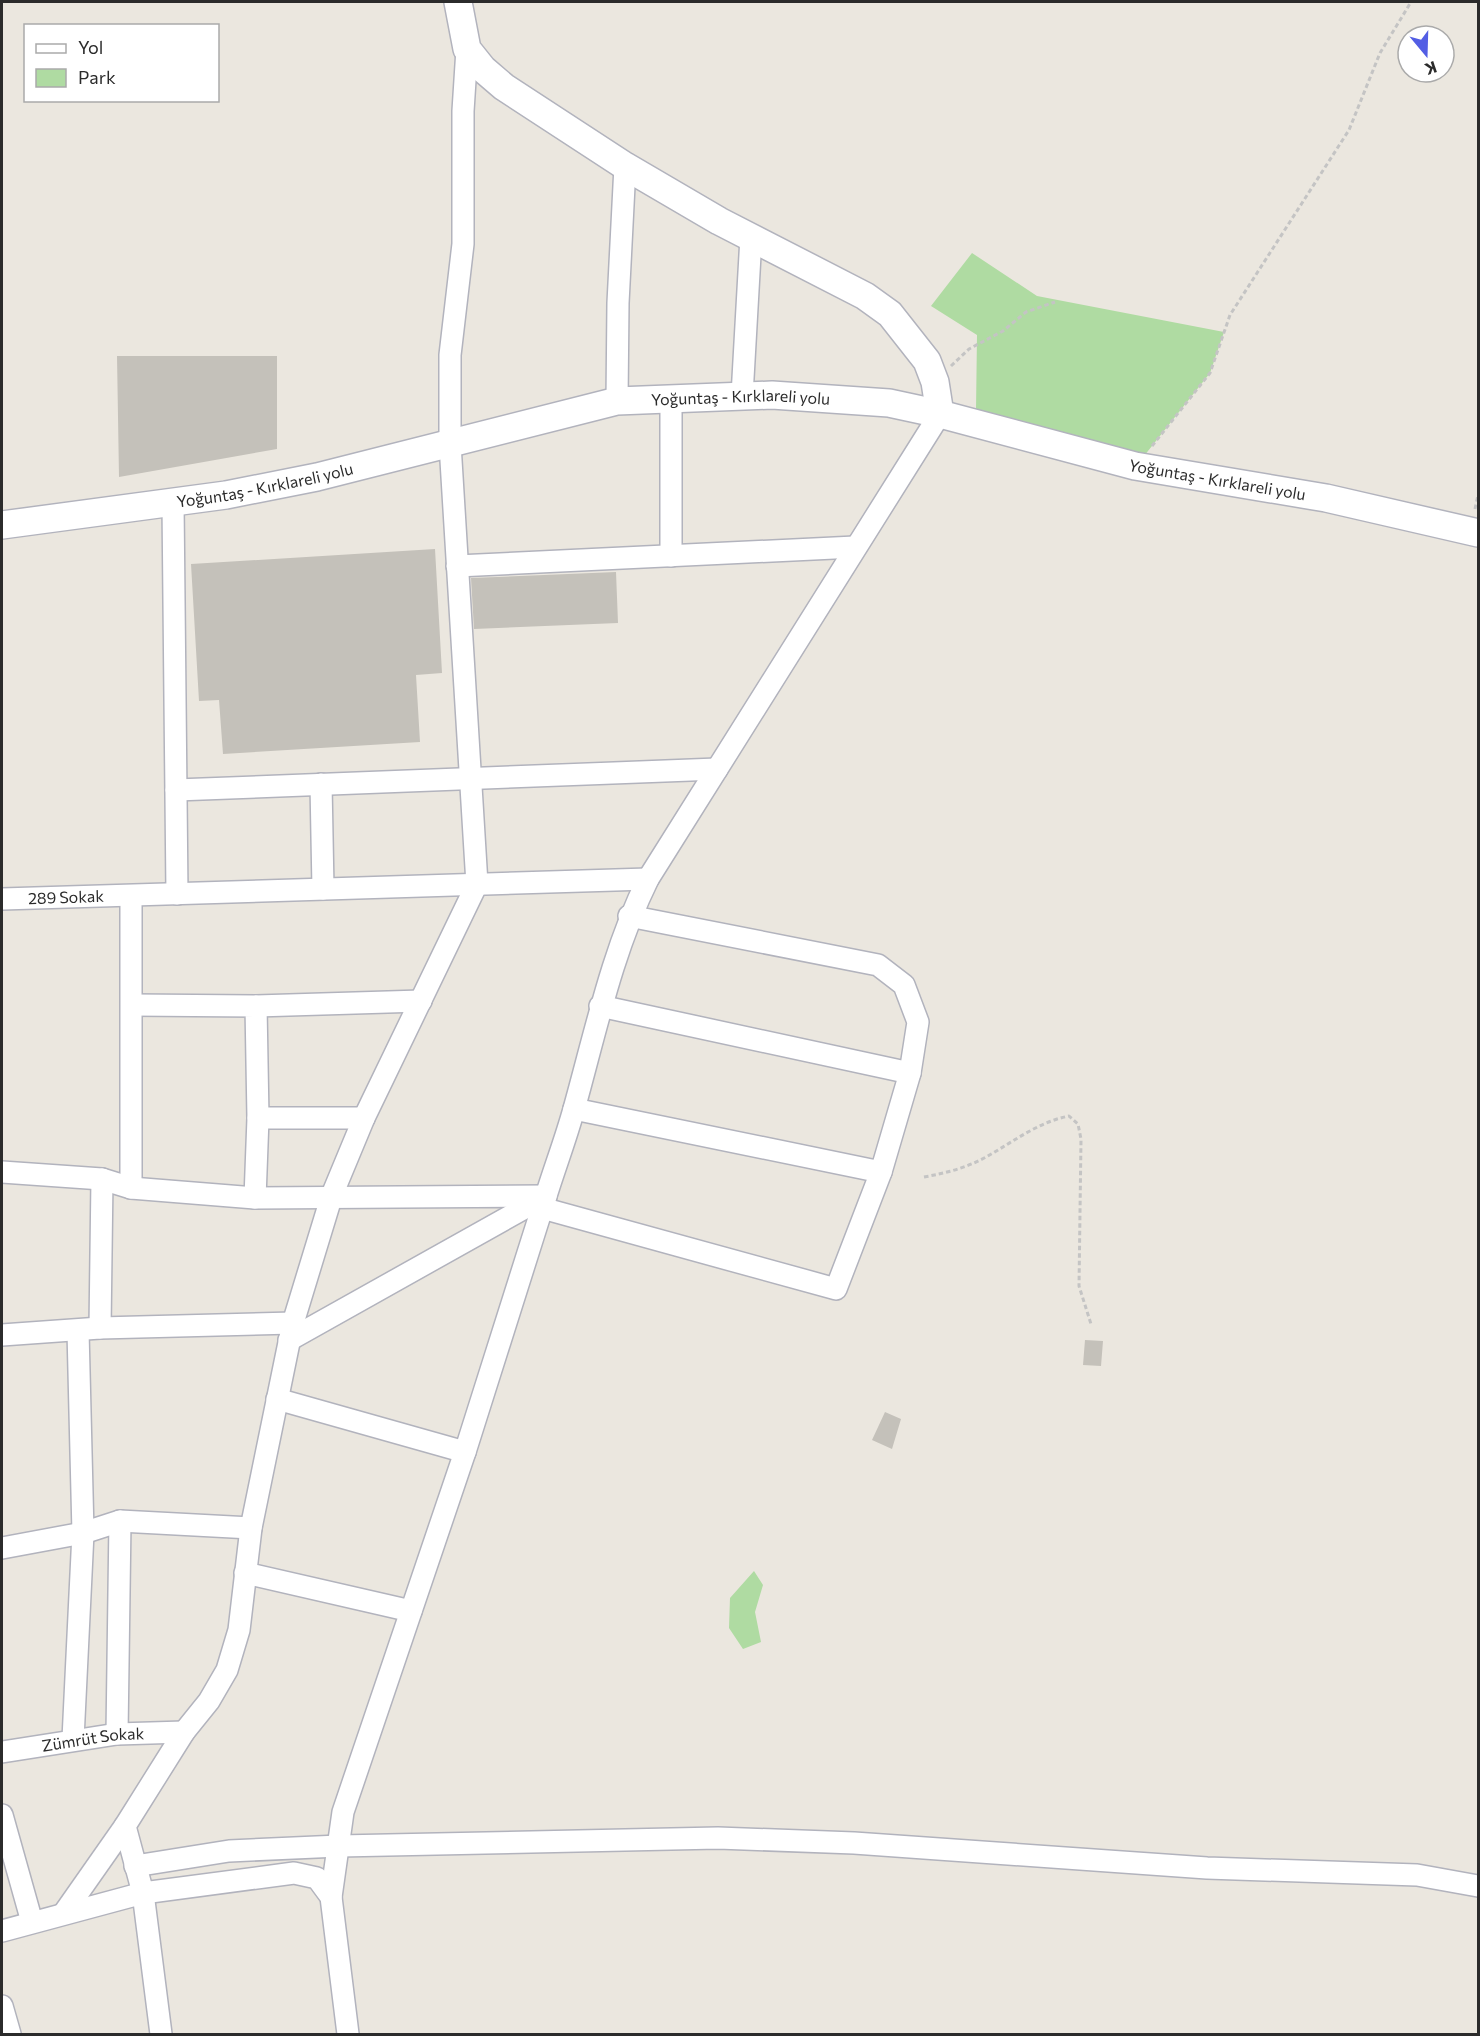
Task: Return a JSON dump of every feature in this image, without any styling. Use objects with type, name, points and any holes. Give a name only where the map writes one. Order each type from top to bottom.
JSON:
[{"type":"street","points":[[64,1914],[125,1826],[184,1732],[208,1701],[227,1670],[239,1630],[251,1528],[291,1331],[332,1195],[364,1118],[477,884],[450,444],[450,354],[463,244],[463,111],[467,49],[458,2]]},
{"type":"street","points":[[348,2034],[332,1897],[343,1812],[465,1452],[574,1109],[600,1006],[629,916],[648,879],[940,414],[935,382],[927,361],[890,314],[865,296],[751,237],[625,166],[504,87],[483,69],[467,49]]},
{"type":"street","points":[[617,401],[618,303],[625,166]]},
{"type":"street","points":[[742,396],[751,237]]},
{"type":"street","name":"Yoğuntaş - Kırklareli yolu","points":[[2,525],[173,503],[317,477],[617,401],[742,396],[826,396],[889,403],[940,414],[1135,466],[1326,498],[1479,533]]},
{"type":"street","points":[[671,398],[671,556]]},
{"type":"street","points":[[173,503],[177,894]]},
{"type":"street","points":[[457,566],[855,547]]},
{"type":"street","points":[[176,790],[717,769]]},
{"type":"street","points":[[321,784],[323,889]]},
{"type":"street","name":"289 Sokak","points":[[2,899],[648,879]]},
{"type":"street","points":[[130,896],[131,1188]]},
{"type":"street","points":[[2,1172],[102,1179],[131,1188],[255,1198],[332,1195],[544,1202],[836,1288],[881,1172],[910,1073],[918,1022],[904,985],[878,964],[629,916]]},
{"type":"street","points":[[132,1005],[256,1006],[421,1000]]},
{"type":"street","points":[[255,1198],[258,1118],[256,1006]]},
{"type":"street","points":[[600,1006],[910,1073]]},
{"type":"street","points":[[574,1109],[881,1172]]},
{"type":"street","points":[[258,1118],[364,1118]]},
{"type":"street","points":[[100,1328],[102,1179]]},
{"type":"street","points":[[2,1335],[100,1328],[291,1331],[544,1202]]},
{"type":"street","points":[[73,1739],[83,1533],[78,1331]]},
{"type":"street","points":[[277,1399],[465,1452]]},
{"type":"street","points":[[117,1734],[120,1521]]},
{"type":"street","points":[[6,1551],[83,1533],[120,1521],[251,1528]]},
{"type":"street","points":[[245,1573],[411,1611]]},
{"type":"street","name":"Zümrüt Sokak","points":[[2,1752],[73,1739],[117,1734],[184,1732]]},
{"type":"street","points":[[2,1815],[32,1922]]},
{"type":"street","points":[[125,1826],[142,1893],[161,2034]]},
{"type":"street","points":[[135,1866],[229,1851],[339,1846],[718,1838],[854,1843],[1207,1868],[1417,1875],[1479,1886]]},
{"type":"street","points":[[2,1930],[142,1893],[294,1873],[317,1878],[332,1897]]},
{"type":"street","points":[[2,2006],[10,2034]]},
{"type":"path","points":[[1135,466],[1210,373],[1230,315],[1349,130],[1380,53],[1411,2]]},
{"type":"path","points":[[935,382],[969,349],[1003,331],[1026,312],[1055,302]]},
{"type":"path","points":[[924,1177],[953,1172],[984,1158],[1049,1120],[1069,1116],[1078,1124],[1081,1139],[1079,1286],[1091,1324]]},
{"type":"green space","points":[[972,253],[1037,296],[1224,332],[1210,373],[1144,456],[976,410],[977,335],[931,306]]},
{"type":"green space","points":[[754,1571],[763,1585],[755,1612],[761,1642],[743,1649],[729,1628],[730,1598]]},
{"type":"building","points":[[117,356],[277,356],[277,449],[119,477]]},
{"type":"building","points":[[435,549],[442,673],[416,675],[420,742],[223,754],[219,700],[199,701],[191,564]]},
{"type":"building","points":[[616,572],[618,623],[474,629],[471,578]]},
{"type":"building","points":[[1085,1340],[1103,1341],[1101,1366],[1083,1365]]},
{"type":"building","points":[[885,1412],[901,1419],[892,1449],[872,1440]]}]
